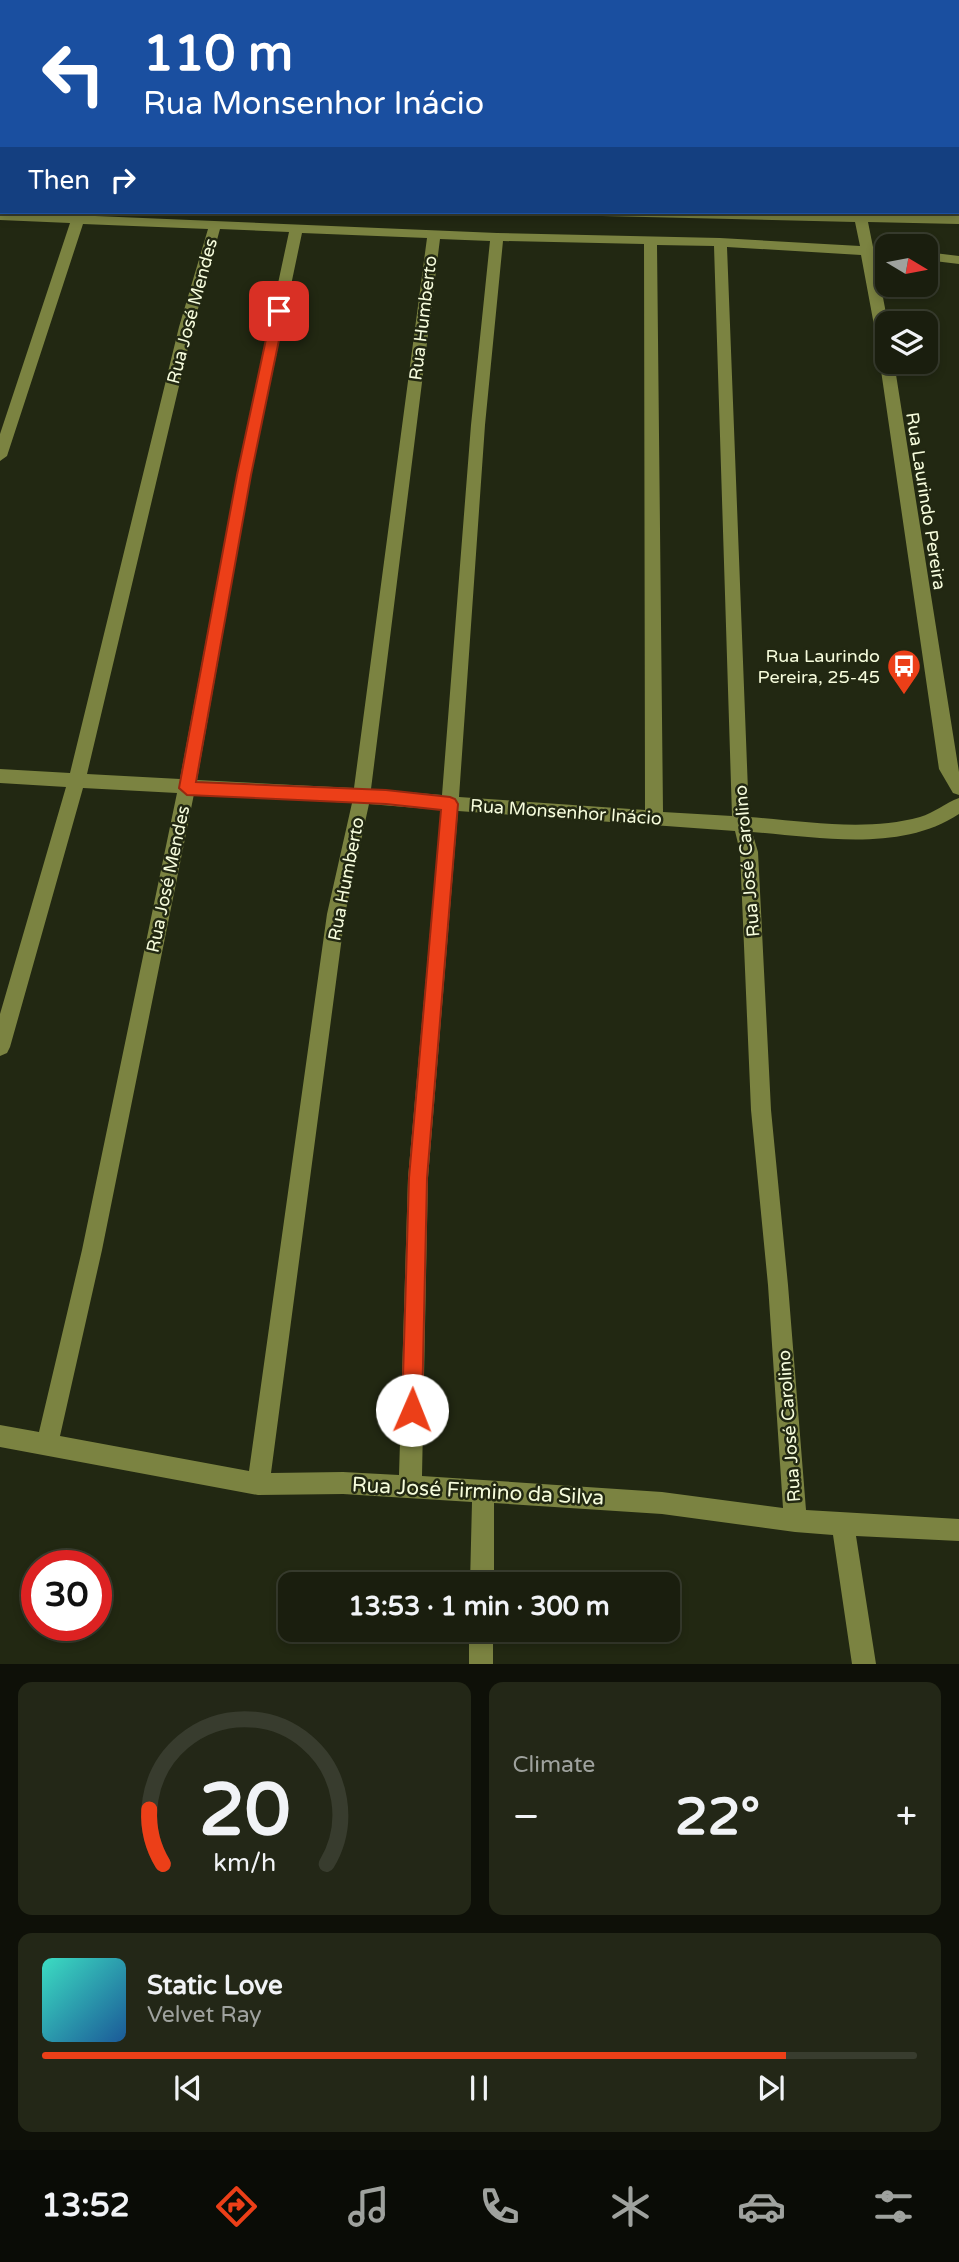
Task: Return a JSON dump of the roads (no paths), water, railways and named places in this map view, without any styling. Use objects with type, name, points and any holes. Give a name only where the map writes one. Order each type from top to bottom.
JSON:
[{"type":"street","points":[[688,214],[959,220]]},
{"type":"street","points":[[0,216],[497,237],[720,242],[875,251]]},
{"type":"street","points":[[0,456],[78,218]]},
{"type":"street","name":"Rua Laurindo Pereira","points":[[861,218],[948,769],[959,788]]},
{"type":"street","name":"Rua José Mendes","points":[[0,1047],[77,779],[186,327],[215,226]]},
{"type":"street","name":"Rua José Mendes","points":[[47,1445],[92,1250],[187,788],[244,475],[296,229]]},
{"type":"street","name":"Rua Humberto","points":[[258,1484],[337,914],[362,796],[434,233]]},
{"type":"street","points":[[410,1488],[418,1178],[450,804],[478,425],[497,237]]},
{"type":"street","points":[[650,240],[654,817]]},
{"type":"street","name":"Rua José Carolino","points":[[720,242],[741,822],[749,852],[761,1110],[778,1285],[795,1521]]},
{"type":"street","points":[[938,257],[959,260]]},
{"type":"street","name":"Rua Monsenhor Inácio","points":[[0,776],[362,796],[845,831],[887,831],[918,826],[946,815],[959,805]]},
{"type":"street","name":"Rua José Firmino da Silva","points":[[0,1436],[258,1484],[342,1483],[483,1491],[662,1503],[795,1521],[959,1530]]},
{"type":"street","points":[[482,1572],[483,1491]]},
{"type":"street","points":[[843,1524],[864,1664]]},
{"type":"street","points":[[481,1642],[481,1664]]},
{"type":"place","name":"Rua Laurindo Pereira, 25-45","points":[[904,696]]}]
